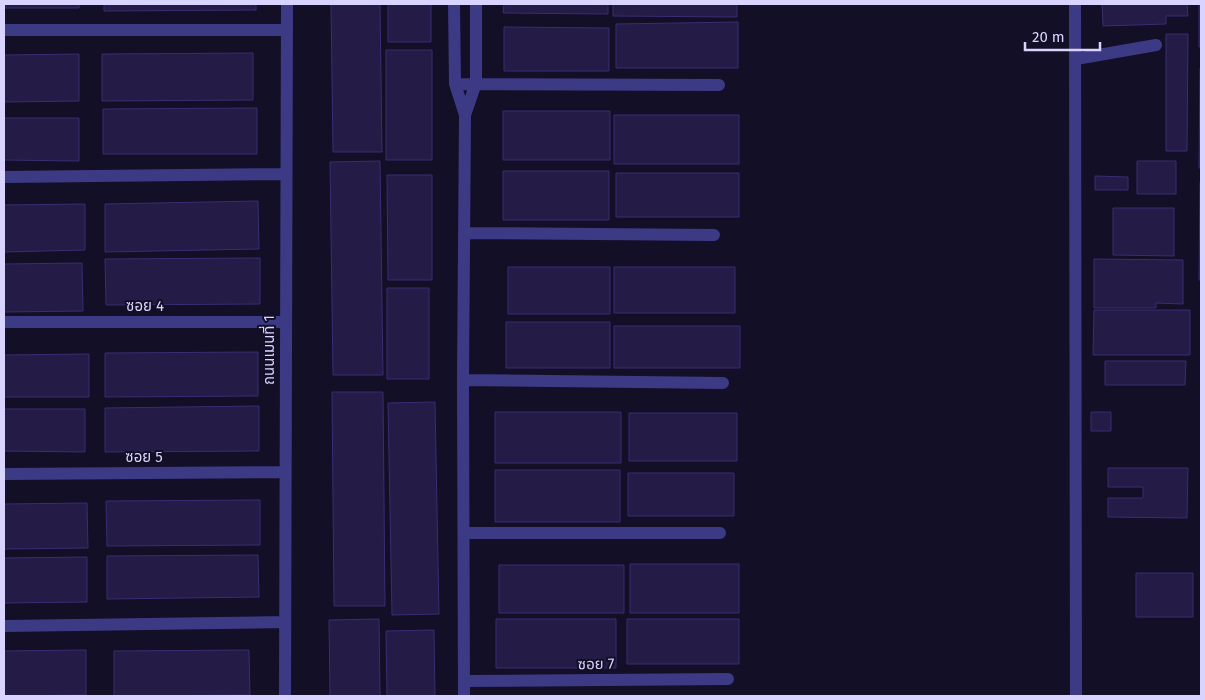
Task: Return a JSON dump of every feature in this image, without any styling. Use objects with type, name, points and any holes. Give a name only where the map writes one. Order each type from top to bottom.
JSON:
[{"type":"street","name":"ถนนเมนที่ 1","points":[[285,696],[287,4]]},
{"type":"street","points":[[454,4],[455,84],[465,115],[463,380],[464,696]]},
{"type":"street","points":[[465,115],[476,83],[476,4]]},
{"type":"street","points":[[1075,4],[1076,696]]},
{"type":"street","points":[[4,30],[287,30]]},
{"type":"street","points":[[1076,59],[1156,45]]},
{"type":"street","points":[[455,84],[718,85]]},
{"type":"street","points":[[4,177],[286,174]]},
{"type":"street","points":[[464,233],[714,235]]},
{"type":"street","name":"ซอย 4","points":[[4,322],[286,322]]},
{"type":"street","points":[[463,380],[723,383]]},
{"type":"street","name":"ซอย 5","points":[[4,474],[285,472]]},
{"type":"street","points":[[464,533],[720,533]]},
{"type":"street","points":[[4,626],[285,622]]},
{"type":"street","name":"ซอย 7","points":[[464,681],[728,679]]},
{"type":"building","points":[[4,4],[79,4],[79,8],[4,8]]},
{"type":"building","points":[[104,4],[256,4],[256,10],[104,11]]},
{"type":"building","points":[[331,4],[380,4],[382,152],[333,152]]},
{"type":"building","points":[[388,4],[431,4],[431,42],[388,42]]},
{"type":"building","points":[[504,4],[608,4],[608,14],[503,13]]},
{"type":"building","points":[[613,4],[737,4],[737,17],[613,16]]},
{"type":"building","points":[[1102,4],[1187,4],[1188,16],[1166,16],[1166,24],[1103,26]]},
{"type":"building","points":[[1199,4],[1201,4],[1201,47],[1199,47]]},
{"type":"building","points":[[738,22],[738,68],[616,68],[616,24]]},
{"type":"building","points":[[504,27],[609,28],[609,71],[504,71]]},
{"type":"building","points":[[1166,34],[1188,34],[1187,151],[1166,151]]},
{"type":"building","points":[[386,50],[432,50],[432,160],[386,160]]},
{"type":"building","points":[[253,53],[253,100],[102,101],[102,54]]},
{"type":"building","points":[[79,54],[79,101],[4,102],[4,55]]},
{"type":"building","points":[[1200,68],[1201,168],[1199,168]]},
{"type":"building","points":[[257,108],[257,154],[103,154],[103,109]]},
{"type":"building","points":[[503,111],[610,111],[610,160],[503,160]]},
{"type":"building","points":[[614,115],[739,115],[739,164],[614,164]]},
{"type":"building","points":[[4,118],[79,118],[79,161],[4,160]]},
{"type":"building","points":[[380,161],[383,375],[333,375],[330,162]]},
{"type":"building","points":[[1137,161],[1176,161],[1176,194],[1137,194]]},
{"type":"building","points":[[503,171],[609,171],[609,220],[503,220]]},
{"type":"building","points":[[616,173],[739,173],[739,217],[616,217]]},
{"type":"building","points":[[387,175],[432,175],[432,280],[388,280]]},
{"type":"building","points":[[1095,176],[1128,177],[1128,190],[1095,190]]},
{"type":"building","points":[[1200,182],[1201,280],[1199,280]]},
{"type":"building","points":[[258,201],[259,249],[105,252],[105,204]]},
{"type":"building","points":[[85,204],[85,250],[4,252],[4,205]]},
{"type":"building","points":[[1113,208],[1174,208],[1174,256],[1113,255]]},
{"type":"building","points":[[260,258],[260,304],[106,305],[105,259]]},
{"type":"building","points":[[1094,259],[1183,260],[1183,304],[1156,303],[1156,308],[1094,308]]},
{"type":"building","points":[[82,263],[83,311],[4,312],[4,264]]},
{"type":"building","points":[[508,267],[610,267],[610,314],[508,314]]},
{"type":"building","points":[[614,267],[735,267],[735,313],[614,313]]},
{"type":"building","points":[[387,288],[429,288],[429,379],[387,379]]},
{"type":"building","points":[[1094,310],[1190,310],[1190,355],[1093,355]]},
{"type":"building","points":[[506,322],[610,322],[610,368],[506,368]]},
{"type":"building","points":[[614,326],[740,326],[740,368],[614,368]]},
{"type":"building","points":[[258,352],[258,396],[105,397],[105,353]]},
{"type":"building","points":[[89,354],[89,397],[4,397],[4,355]]},
{"type":"building","points":[[1105,361],[1186,361],[1185,385],[1105,385]]},
{"type":"building","points":[[332,392],[383,392],[385,606],[334,606]]},
{"type":"building","points":[[435,402],[439,614],[392,615],[388,403]]},
{"type":"building","points":[[259,406],[259,451],[105,452],[105,408]]},
{"type":"building","points":[[4,409],[85,409],[85,452],[4,451]]},
{"type":"building","points":[[495,412],[621,412],[621,463],[495,463]]},
{"type":"building","points":[[1091,412],[1111,412],[1111,431],[1091,431]]},
{"type":"building","points":[[629,413],[737,413],[737,461],[629,461]]},
{"type":"building","points":[[1108,468],[1188,468],[1187,518],[1108,517],[1108,498],[1143,498],[1143,487],[1108,487]]},
{"type":"building","points":[[495,470],[620,470],[620,522],[495,522]]},
{"type":"building","points":[[628,473],[734,473],[734,516],[628,516]]},
{"type":"building","points":[[260,500],[260,545],[107,546],[106,501]]},
{"type":"building","points":[[87,503],[88,548],[4,549],[4,504]]},
{"type":"building","points":[[258,555],[259,597],[107,599],[107,556]]},
{"type":"building","points":[[87,557],[87,602],[4,603],[4,558]]},
{"type":"building","points":[[630,564],[739,564],[739,613],[630,613]]},
{"type":"building","points":[[499,565],[624,565],[624,613],[499,613]]},
{"type":"building","points":[[1136,573],[1193,573],[1193,617],[1136,617]]},
{"type":"building","points":[[379,619],[380,696],[330,696],[329,620]]},
{"type":"building","points":[[496,619],[616,619],[616,668],[496,668]]},
{"type":"building","points":[[627,619],[739,619],[739,664],[627,664]]},
{"type":"building","points":[[434,630],[435,696],[387,696],[386,631]]},
{"type":"building","points":[[86,650],[86,695],[4,696],[4,651]]},
{"type":"building","points":[[249,650],[250,695],[114,696],[114,651]]}]
